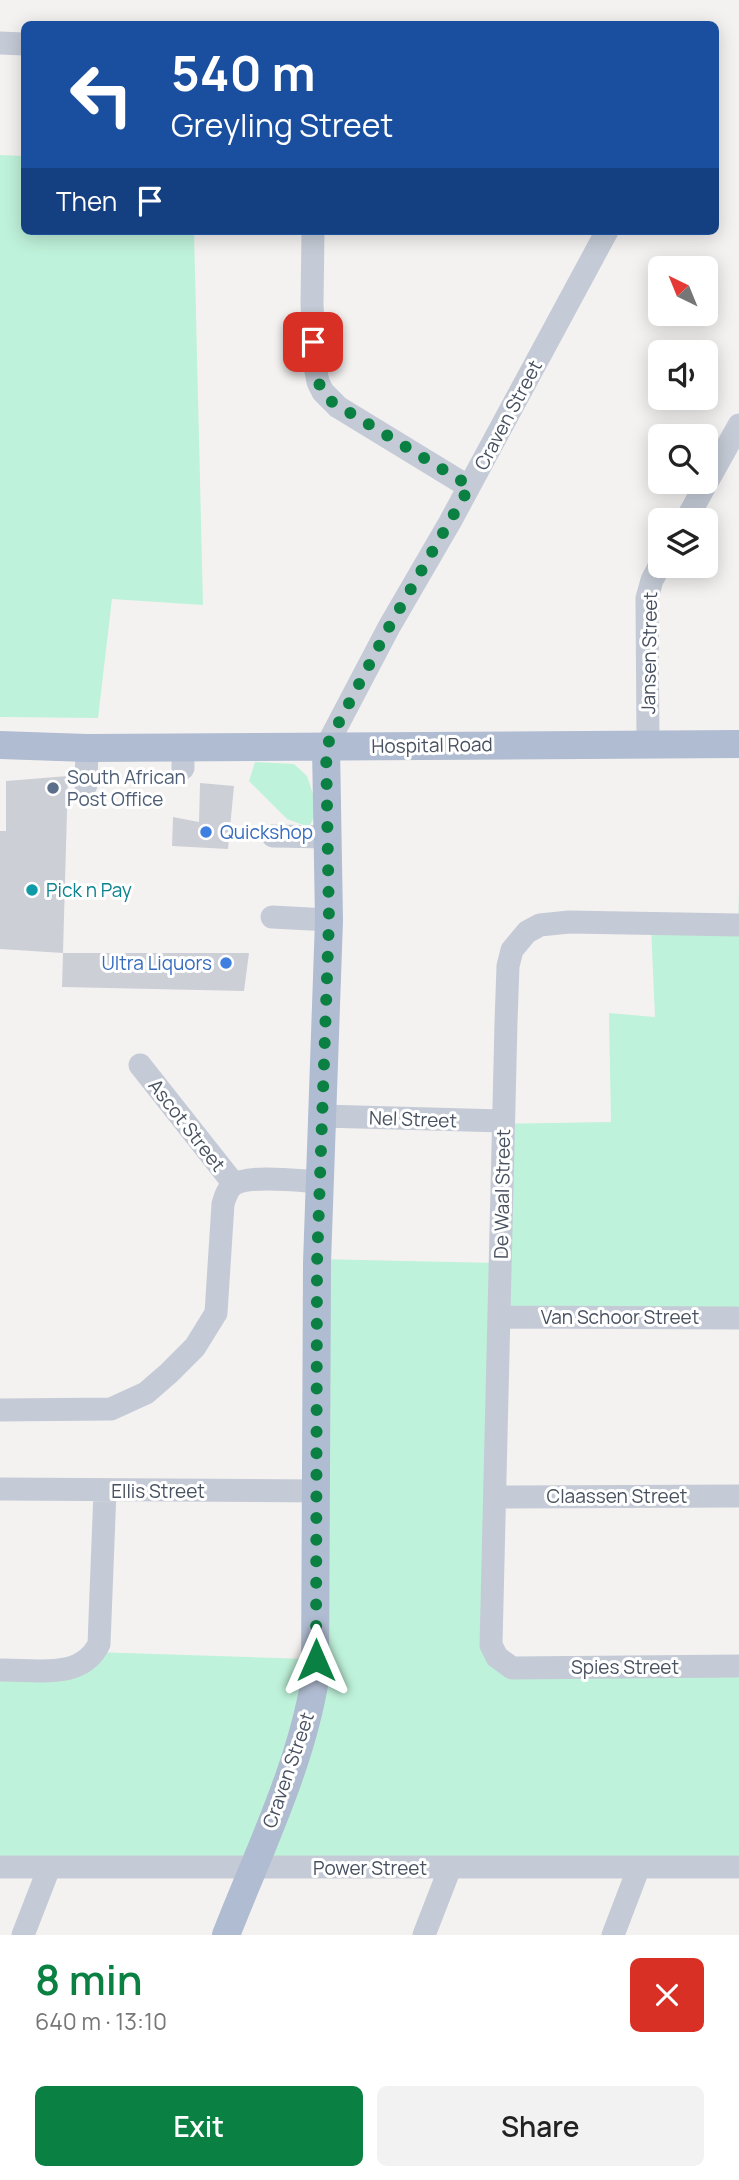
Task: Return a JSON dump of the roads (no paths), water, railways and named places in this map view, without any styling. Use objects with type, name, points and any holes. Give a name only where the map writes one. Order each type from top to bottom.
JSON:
[{"type":"main road","name":"Hospital Road","points":[[0,745],[87,748],[183,758],[246,757],[326,747],[739,744]]},
{"type":"main road","name":"Craven Street","points":[[226,1935],[300,1746],[310,1709],[316,1660],[317,1264],[329,920],[326,747]]},
{"type":"street","points":[[0,43],[21,44]]},
{"type":"street","points":[[313,235],[313,342],[318,382],[323,392],[338,407],[470,486]]},
{"type":"street","name":"Craven Street","points":[[326,747],[605,235]]},
{"type":"street","points":[[693,508],[739,425]]},
{"type":"street","name":"Jansen Street","points":[[648,744],[647,598],[653,578]]},
{"type":"street","points":[[86,785],[87,748]]},
{"type":"street","points":[[273,836],[328,837]]},
{"type":"street","points":[[272,917],[329,920]]},
{"type":"street","name":"De Waal Street","points":[[512,1668],[496,1657],[491,1645],[503,1121],[508,966],[512,950],[527,932],[540,925],[569,922],[739,925]]},
{"type":"street","name":"Ascot Street","points":[[139,1065],[234,1185]]},
{"type":"street","name":"Nel Street","points":[[322,1116],[503,1121]]},
{"type":"street","points":[[0,1410],[111,1409],[146,1393],[205,1336],[216,1313],[223,1204],[228,1190],[234,1185],[258,1180],[321,1182]]},
{"type":"street","name":"Van Schoor Street","points":[[500,1317],[739,1318]]},
{"type":"street","name":"Ellis Street","points":[[0,1489],[317,1491]]},
{"type":"street","points":[[0,1670],[70,1669],[87,1660],[97,1649],[105,1491]]},
{"type":"street","name":"Claassen Street","points":[[495,1497],[739,1496]]},
{"type":"street","name":"Spies Street","points":[[512,1668],[739,1666]]},
{"type":"street","name":"Power Street","points":[[0,1867],[739,1867]]},
{"type":"street","points":[[613,1935],[639,1867]]},
{"type":"street","points":[[23,1935],[49,1868]]},
{"type":"street","points":[[424,1935],[450,1868]]},
{"type":"place","name":"South African Post Office","points":[[53,788]]},
{"type":"place","name":"Quickshop","points":[[206,832]]},
{"type":"place","name":"Pick n Pay","points":[[32,890]]},
{"type":"place","name":"Ultra Liquors","points":[[226,963]]}]
